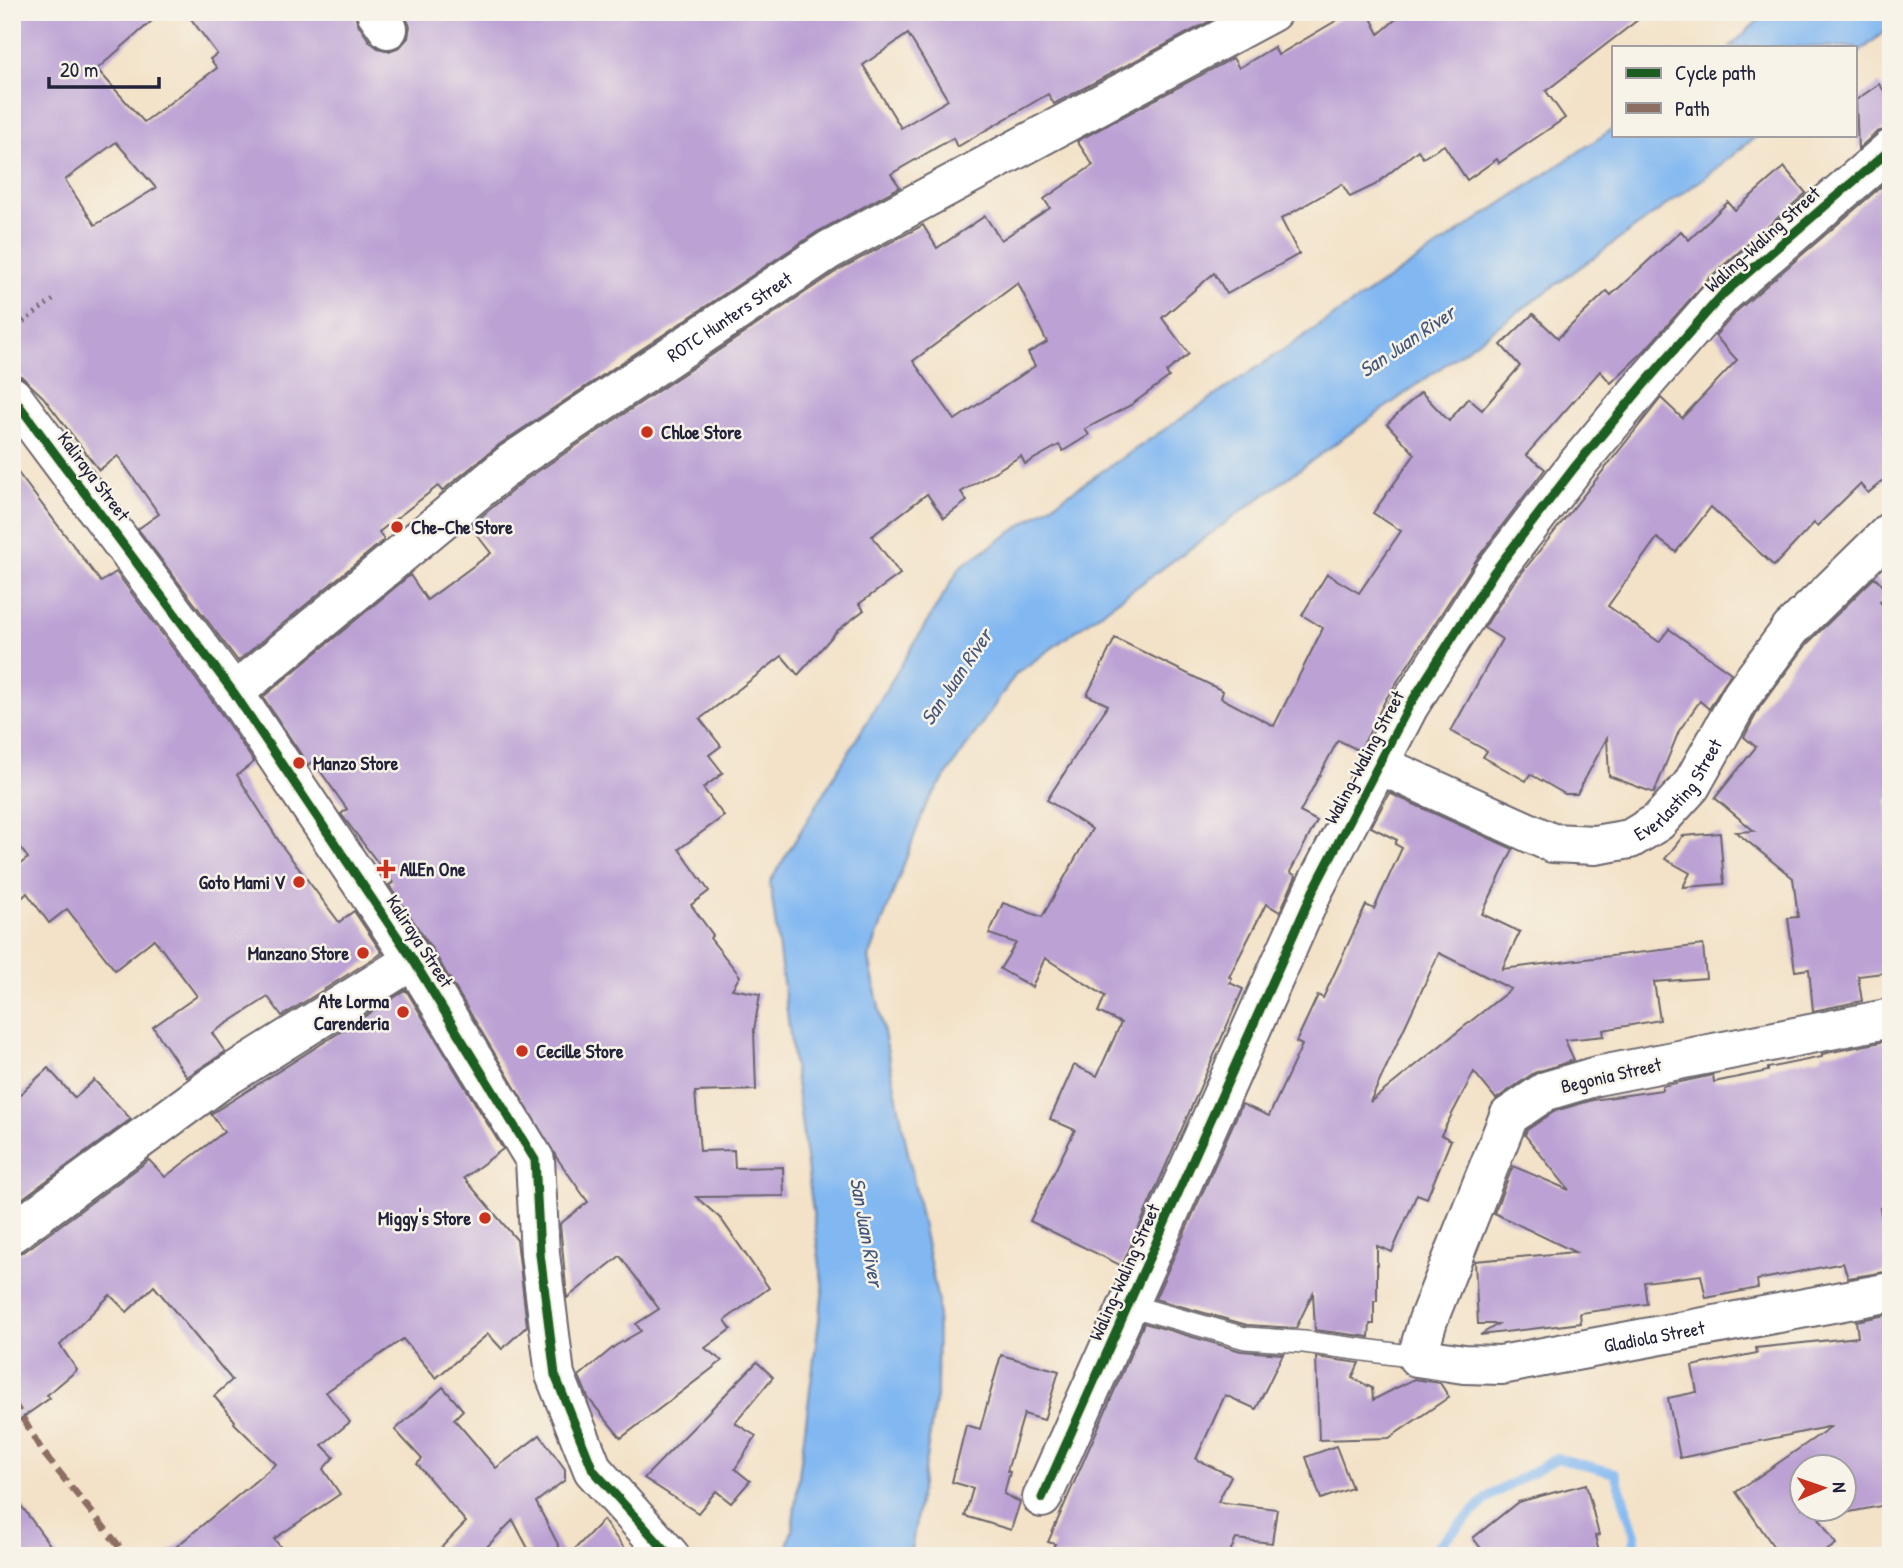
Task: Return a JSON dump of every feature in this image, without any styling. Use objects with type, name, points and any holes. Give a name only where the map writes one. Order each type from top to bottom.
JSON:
[{"type":"street","name":"ROTC Hunters Street","points":[[234,693],[512,462],[829,250],[1272,12]]},
{"type":"street","name":"Waling-Waling Street","points":[[1042,1498],[1313,891],[1409,706],[1494,572],[1583,457],[1722,295],[1891,149]]},
{"type":"street","name":"Kaliraya Street","points":[[12,396],[234,693],[413,960],[535,1160],[540,1254],[555,1376],[593,1470],[670,1556]]},
{"type":"street","name":"Everlasting Street","points":[[1378,764],[1552,843],[1595,845],[1630,839],[1658,822],[1691,786],[1742,695],[1791,629],[1891,531]]},
{"type":"street","points":[[12,1233],[218,1082],[413,960]]},
{"type":"street","name":"Begonia Street","points":[[1417,1357],[1427,1320],[1509,1116],[1546,1091],[1597,1076],[1891,1018]]},
{"type":"street","name":"Gladiola Street","points":[[1417,1357],[1464,1364],[1501,1365],[1891,1292]]},
{"type":"lane","points":[[1128,1305],[1245,1338],[1417,1357]]},
{"type":"path","points":[[12,330],[53,300]]},
{"type":"water","points":[[1767,12],[1891,12],[1891,26],[1857,54],[1857,46],[1731,46]]},
{"type":"water","name":"San Juan River","points":[[1612,129],[1612,136],[1757,136],[1704,178],[1016,674],[926,805],[869,958],[938,1302],[937,1390],[912,1545],[908,1556],[784,1556],[792,1530],[823,1289],[770,882],[961,566]]},
{"type":"building","points":[[12,12],[162,12],[97,69],[144,122],[217,68],[210,59],[217,54],[186,12],[354,12],[358,24],[370,42],[389,51],[400,47],[408,38],[410,26],[403,12],[1205,12],[1210,21],[1054,104],[1048,94],[957,147],[953,138],[891,174],[900,187],[817,232],[500,444],[442,491],[438,486],[379,532],[384,540],[238,661],[138,529],[159,514],[118,456],[99,470],[43,397],[21,376],[12,375]],"holes":[[[908,34],[948,100],[901,128],[863,65]],[[116,142],[156,188],[95,225],[65,180]]]},
{"type":"building","points":[[1351,12],[1368,12],[1379,34],[1404,12],[1648,12],[1546,91],[1565,118],[1499,163],[1497,159],[1467,180],[1444,145],[1423,158],[1418,150],[1375,185],[1350,197],[1342,184],[1281,219],[1299,254],[1227,294],[1214,273],[1162,318],[1189,354],[1166,372],[1169,377],[1131,405],[1085,429],[1089,435],[1063,451],[1059,445],[1025,464],[1021,456],[961,492],[967,501],[944,518],[927,494],[872,536],[900,574],[859,604],[864,610],[837,631],[798,675],[782,656],[700,719],[721,746],[709,755],[723,773],[703,788],[724,816],[679,849],[709,891],[691,905],[713,935],[710,938],[740,976],[732,989],[760,994],[754,1030],[756,1090],[695,1092],[700,1151],[734,1150],[735,1168],[783,1167],[784,1196],[696,1197],[721,1219],[769,1288],[725,1320],[731,1329],[705,1348],[722,1361],[621,1438],[588,1398],[579,1376],[615,1346],[641,1331],[636,1324],[659,1309],[620,1256],[567,1298],[560,1224],[588,1202],[557,1158],[432,949],[389,885],[393,883],[341,814],[347,809],[313,761],[308,765],[263,697],[410,575],[427,600],[491,553],[470,526],[525,480],[840,269],[923,225],[937,248],[985,216],[1001,240],[1050,208],[1044,199],[1093,165],[1077,141],[1233,58],[1239,68],[1274,47],[1278,55]],"holes":[[[1018,283],[1047,342],[1028,353],[1035,366],[955,420],[913,361]]]},
{"type":"building","points":[[1879,84],[1891,100],[1891,128],[1877,132],[1858,149],[1857,124],[1857,99]]},
{"type":"building","points":[[1784,167],[1806,193],[1708,279],[1646,349],[1611,383],[1600,371],[1526,455],[1545,469],[1476,560],[1386,699],[1360,751],[1338,740],[1300,812],[1317,821],[1290,872],[1296,876],[1280,912],[1266,904],[1229,977],[1232,978],[1230,983],[1243,989],[1122,1266],[1030,1221],[1075,1130],[1050,1119],[1074,1065],[1097,1076],[1121,1023],[1098,1012],[1105,996],[1045,958],[1032,987],[1000,969],[1016,943],[989,934],[1003,903],[1042,917],[1092,829],[1047,800],[1108,705],[1087,695],[1115,638],[1223,691],[1221,698],[1274,726],[1323,628],[1302,615],[1327,574],[1359,593],[1401,531],[1373,513],[1415,454],[1387,424],[1421,392],[1449,421],[1468,398],[1482,410],[1520,366],[1501,345],[1533,314],[1558,338],[1607,291],[1611,295],[1681,231],[1689,240],[1728,202],[1735,210]]},
{"type":"building","points":[[1891,178],[1891,474],[1868,493],[1860,484],[1817,526],[1814,523],[1774,566],[1711,507],[1676,552],[1657,538],[1608,606],[1659,642],[1669,629],[1731,673],[1709,709],[1700,701],[1679,731],[1654,793],[1609,776],[1607,738],[1577,794],[1565,794],[1530,774],[1526,781],[1483,757],[1487,751],[1451,731],[1502,639],[1484,628],[1512,585],[1661,398],[1682,418],[1737,360],[1715,336],[1737,311]]},
{"type":"building","points":[[12,465],[101,582],[116,572],[216,706],[254,762],[237,775],[282,846],[339,922],[354,911],[382,953],[282,1016],[268,997],[212,1033],[225,1052],[187,1077],[153,1027],[197,996],[154,939],[115,970],[67,909],[49,923],[27,893],[23,897],[12,882],[12,870],[28,858],[12,837]]},
{"type":"building","points":[[1875,577],[1889,592],[1880,602],[1891,613],[1891,799],[1887,799],[1891,845],[1891,972],[1858,976],[1862,1001],[1813,1011],[1809,969],[1795,971],[1788,918],[1798,917],[1793,878],[1736,832],[1754,831],[1715,798],[1756,747],[1744,737],[1760,707],[1808,643]]},
{"type":"building","points":[[1389,793],[1513,849],[1482,914],[1520,932],[1502,969],[1703,945],[1706,978],[1654,982],[1660,1020],[1603,1030],[1604,1036],[1565,1040],[1574,1060],[1534,1073],[1496,1099],[1474,1072],[1441,1135],[1451,1140],[1427,1198],[1417,1194],[1392,1252],[1377,1246],[1377,1301],[1374,1301],[1374,1324],[1370,1324],[1369,1337],[1315,1330],[1313,1293],[1296,1328],[1247,1325],[1155,1299],[1242,1104],[1269,1116],[1302,1045],[1296,1042],[1318,995],[1323,998],[1366,905],[1374,909],[1402,848],[1395,844],[1397,840],[1371,827]],"holes":[[[1439,953],[1511,989],[1370,1102]]]},
{"type":"building","points":[[1720,833],[1724,884],[1683,887],[1690,873],[1665,859],[1683,836]]},
{"type":"building","points":[[406,990],[503,1149],[464,1178],[517,1240],[527,1326],[502,1349],[488,1334],[436,1378],[403,1339],[326,1392],[350,1422],[322,1445],[334,1457],[323,1469],[340,1494],[274,1539],[288,1556],[165,1556],[276,1464],[234,1423],[214,1396],[232,1380],[154,1286],[127,1312],[110,1295],[60,1345],[77,1370],[47,1395],[50,1398],[12,1425],[12,1255],[25,1251],[149,1160],[165,1177],[224,1132],[211,1114]]},
{"type":"building","points":[[1891,1040],[1891,1207],[1880,1208],[1891,1271],[1848,1278],[1843,1263],[1757,1280],[1758,1288],[1706,1298],[1701,1275],[1644,1282],[1647,1304],[1580,1313],[1581,1323],[1480,1335],[1498,1324],[1478,1324],[1475,1261],[1575,1252],[1494,1213],[1513,1166],[1569,1190],[1525,1135],[1527,1130],[1555,1111],[1593,1100],[1662,1090],[1662,1086],[1713,1075],[1714,1082],[1822,1057],[1822,1054]]},
{"type":"building","points":[[48,1068],[75,1098],[94,1080],[131,1119],[12,1206],[12,1102]]},
{"type":"building","points":[[1891,1314],[1891,1504],[1857,1511],[1857,1452],[1794,1452],[1832,1426],[1680,1458],[1668,1398],[1697,1392],[1692,1366],[1757,1353],[1756,1348],[1858,1337],[1856,1321]]},
{"type":"building","points":[[1144,1323],[1241,1351],[1283,1354],[1256,1409],[1225,1395],[1196,1459],[1231,1476],[1218,1502],[1277,1509],[1272,1543],[1236,1539],[1228,1556],[1049,1556],[1055,1544],[1048,1542]]},
{"type":"building","points":[[1001,1355],[1059,1371],[1044,1420],[1024,1414],[1007,1471],[1010,1472],[1004,1494],[1020,1502],[1011,1530],[965,1516],[973,1488],[952,1482],[966,1425],[980,1429]]},
{"type":"building","points":[[1316,1357],[1359,1363],[1352,1378],[1372,1388],[1373,1400],[1414,1379],[1440,1383],[1449,1397],[1389,1438],[1319,1440]]},
{"type":"building","points":[[757,1362],[773,1377],[735,1423],[756,1436],[735,1469],[750,1481],[731,1503],[716,1491],[698,1513],[644,1478]]},
{"type":"building","points":[[443,1387],[463,1410],[454,1419],[496,1468],[540,1435],[565,1469],[565,1480],[536,1502],[564,1556],[532,1556],[513,1520],[478,1556],[433,1556],[466,1522],[417,1464],[422,1459],[395,1430]]},
{"type":"building","points":[[1336,1446],[1352,1488],[1321,1499],[1306,1457]]},
{"type":"building","points":[[1787,1457],[1787,1522],[1822,1522],[1836,1544],[1819,1556],[1780,1556],[1736,1492]]},
{"type":"building","points":[[1586,1484],[1599,1535],[1595,1536],[1600,1556],[1487,1556],[1473,1538],[1518,1502]]},
{"type":"building","points":[[12,1493],[58,1556],[12,1556]]},
{"type":"building","points":[[603,1520],[630,1556],[568,1556]]},
{"type":"waterway","points":[[1427,1556],[1490,1496],[1557,1458],[1615,1473],[1635,1535],[1634,1556]]},
{"type":"marked path","points":[[12,1400],[42,1451],[127,1556]]},
{"type":"cycle path","points":[[1042,1498],[1313,891],[1409,706],[1494,572],[1574,468],[1646,382],[1722,295],[1891,149]]},
{"type":"cycle path","points":[[12,396],[234,693],[413,960],[535,1160],[540,1254],[555,1375],[593,1470],[670,1556]]},
{"type":"place","name":"Chloe Store","points":[[647,432]]},
{"type":"place","name":"Che-Che Store","points":[[397,527]]},
{"type":"place","name":"Manzo Store","points":[[299,763]]},
{"type":"place","name":"AllEn One","points":[[386,869]]},
{"type":"place","name":"Goto Mami V","points":[[299,882]]},
{"type":"place","name":"Manzano Store","points":[[363,953]]},
{"type":"place","name":"Ate Lorma Carenderia","points":[[403,1012]]},
{"type":"place","name":"Cecille Store","points":[[522,1051]]},
{"type":"place","name":"Miggy's Store","points":[[485,1218]]}]
